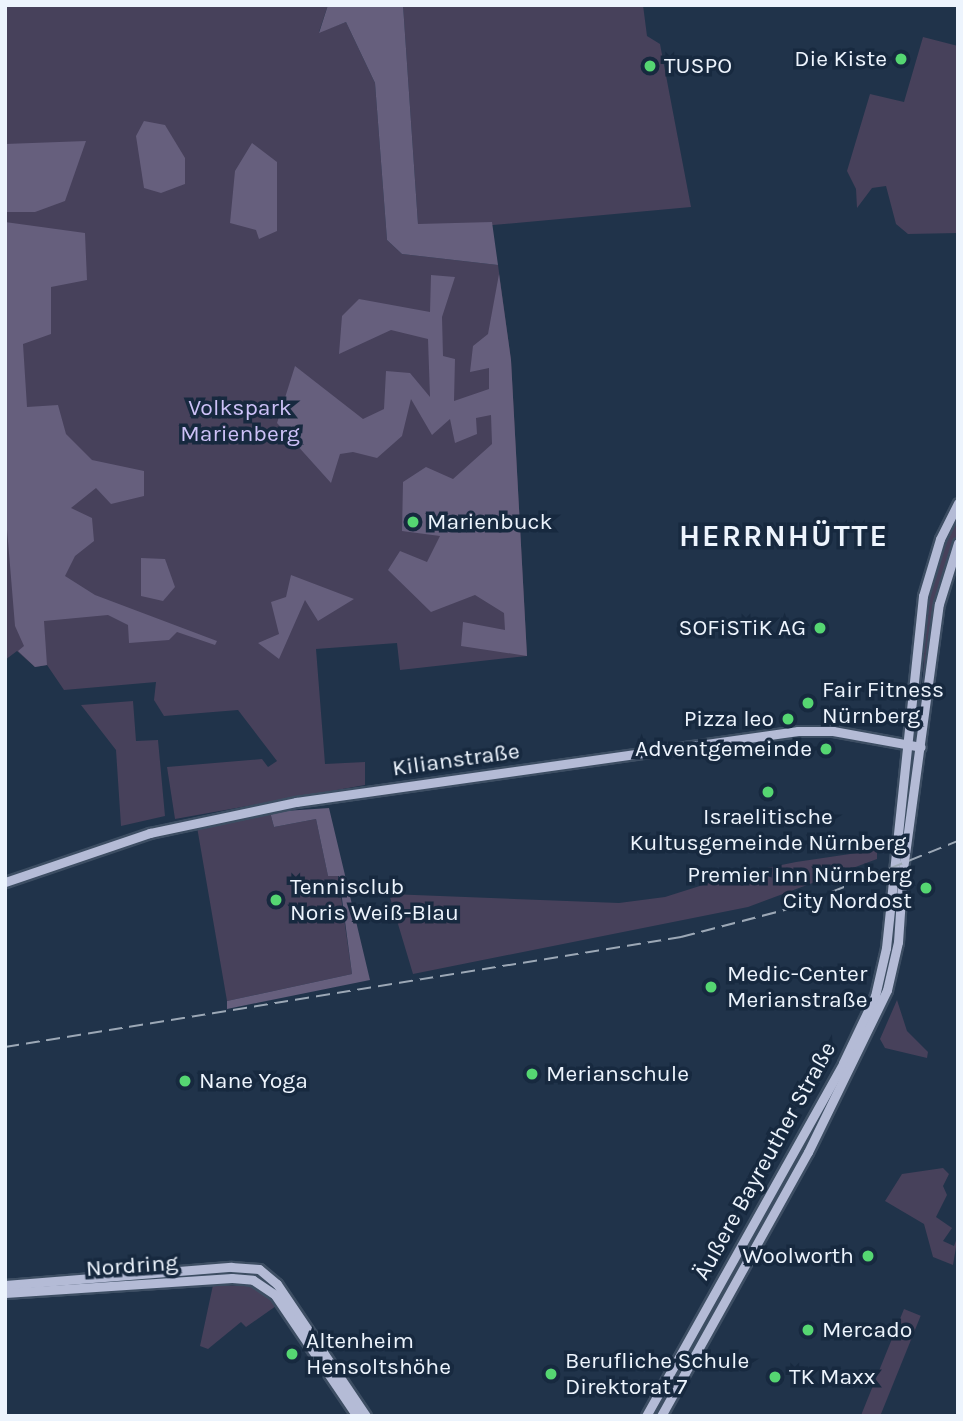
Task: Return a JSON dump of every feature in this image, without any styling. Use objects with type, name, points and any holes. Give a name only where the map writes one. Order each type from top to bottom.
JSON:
[{"type":"main road","name":"Äußere Bayreuther Straße","points":[[646,1416],[872,1003],[886,948],[905,743],[925,584],[958,503]]},
{"type":"main road","name":"Äußere Bayreuther Straße","points":[[661,1416],[808,1152],[884,998],[898,948],[940,598],[958,543]]},
{"type":"main road","points":[[912,700],[926,702]]},
{"type":"main road","name":"Kilianstraße","points":[[5,882],[150,833],[296,802],[798,731],[833,731],[921,747]]},
{"type":"main road","name":"Nordring","points":[[5,1284],[244,1266],[274,1280],[366,1416]]},
{"type":"main road","name":"Nordring","points":[[5,1293],[234,1278],[261,1283],[279,1301],[357,1416]]},
{"type":"green space","name":"Volkspark Marienberg","points":[[5,5],[328,5],[319,32],[346,22],[375,83],[387,240],[402,254],[498,265],[511,360],[527,656],[400,670],[397,643],[316,649],[325,764],[365,762],[365,785],[175,819],[167,767],[262,759],[268,767],[277,761],[238,710],[164,716],[154,700],[156,682],[64,690],[47,665],[35,667],[17,651],[5,660]]},
{"type":"green space","points":[[403,5],[643,5],[647,36],[660,44],[691,207],[493,225],[418,224]]},
{"type":"green space","points":[[923,37],[958,46],[958,233],[908,234],[896,224],[886,186],[872,188],[857,208],[856,189],[847,171],[870,94],[904,102]]},
{"type":"green space","points":[[958,508],[958,538],[949,557],[922,700],[927,590]]},
{"type":"green space","points":[[133,701],[136,741],[158,740],[165,816],[121,826],[116,750],[81,705]]},
{"type":"green space","name":"Tennisclub Noris Weiß-Blau","points":[[270,812],[274,827],[316,819],[328,876],[338,876],[352,974],[227,1001],[197,827]]},
{"type":"green space","points":[[877,850],[877,859],[748,907],[413,974],[389,894],[619,903],[665,897],[725,878],[727,884],[739,881],[738,874],[796,862]]},
{"type":"green space","points":[[897,1000],[907,1031],[928,1052],[927,1058],[885,1048],[880,1039]]},
{"type":"green space","points":[[943,1168],[949,1174],[943,1186],[947,1195],[936,1217],[952,1228],[943,1241],[954,1246],[958,1235],[953,1265],[933,1257],[924,1224],[885,1201],[902,1174]]},
{"type":"green space","points":[[733,1263],[740,1267],[657,1416],[650,1416]]},
{"type":"green space","points":[[213,1285],[251,1286],[262,1290],[276,1306],[246,1327],[241,1322],[208,1349],[200,1346]]},
{"type":"green space","points":[[904,1309],[921,1316],[880,1416],[862,1414]]},
{"type":"shaded area","points":[[328,5],[403,5],[418,224],[492,222],[498,265],[402,254],[387,240],[375,83],[346,22],[319,33]]},
{"type":"shaded area","points":[[144,121],[165,125],[185,158],[185,184],[161,193],[144,188],[136,136]]},
{"type":"shaded area","points":[[86,141],[65,201],[35,212],[5,212],[5,144]]},
{"type":"shaded area","points":[[252,143],[277,162],[277,231],[259,239],[256,230],[230,223],[235,171]]},
{"type":"shaded area","points":[[5,222],[85,233],[87,280],[51,287],[51,334],[23,344],[27,407],[58,405],[66,434],[92,460],[144,471],[144,496],[111,504],[96,488],[71,508],[92,518],[94,541],[75,556],[65,576],[95,595],[217,641],[215,645],[177,632],[169,640],[129,643],[128,625],[108,615],[44,621],[47,665],[35,667],[18,651],[24,646],[15,626],[5,505]]},
{"type":"shaded area","points":[[499,274],[511,360],[527,656],[461,646],[463,622],[505,630],[504,613],[475,595],[431,612],[388,570],[400,551],[427,562],[440,536],[402,531],[403,482],[426,467],[453,479],[492,444],[491,415],[476,418],[477,434],[455,443],[450,419],[432,435],[411,399],[402,436],[377,458],[353,452],[340,454],[331,483],[277,423],[295,366],[363,419],[384,409],[386,371],[410,373],[430,397],[428,339],[391,330],[339,354],[342,316],[359,299],[430,312],[431,275],[455,277],[442,317],[443,356],[455,359],[454,401],[489,389],[489,368],[470,372],[473,346],[488,334]]},
{"type":"shaded area","points":[[141,558],[165,559],[175,587],[163,601],[141,596]]},
{"type":"shaded area","points":[[291,575],[354,599],[318,621],[305,600],[279,659],[258,643],[279,634],[271,602],[286,597]]},
{"type":"shaded area","points":[[329,808],[370,980],[227,1009],[227,1001],[352,974],[339,876],[328,876],[316,819],[274,827],[270,812]]},
{"type":"railway","points":[[5,1047],[681,937],[792,908],[958,841]]},
{"type":"place","name":"Die Kiste","points":[[901,59]]},
{"type":"place","name":"TUSPO","points":[[650,66]]},
{"type":"place","name":"Marienbuck","points":[[413,522]]},
{"type":"place","name":"SOFiSTiK AG","points":[[820,628]]},
{"type":"place","name":"Fair Fitness Nürnberg","points":[[808,703]]},
{"type":"place","name":"Pizza leo","points":[[788,719]]},
{"type":"place","name":"Adventgemeinde","points":[[826,749]]},
{"type":"place","name":"Israelitische Kultusgemeinde Nürnberg","points":[[768,792]]},
{"type":"place","name":"Premier Inn Nürnberg City Nordost","points":[[926,888]]},
{"type":"place","name":"Tennisclub Noris Weiß-Blau","points":[[276,900]]},
{"type":"place","name":"Medic-Center Merianstraße","points":[[711,987]]},
{"type":"place","name":"Merianschule","points":[[532,1074]]},
{"type":"place","name":"Nane Yoga","points":[[185,1081]]},
{"type":"place","name":"Woolworth","points":[[868,1256]]},
{"type":"place","name":"Mercado","points":[[808,1330]]},
{"type":"place","name":"Altenheim Hensoltshöhe","points":[[292,1354]]},
{"type":"place","name":"Berufliche Schule Direktorat 7","points":[[551,1374]]},
{"type":"place","name":"TK Maxx","points":[[775,1377]]},
{"type":"district","name":"HERRNHÜTTE","points":[[784,536]]}]
